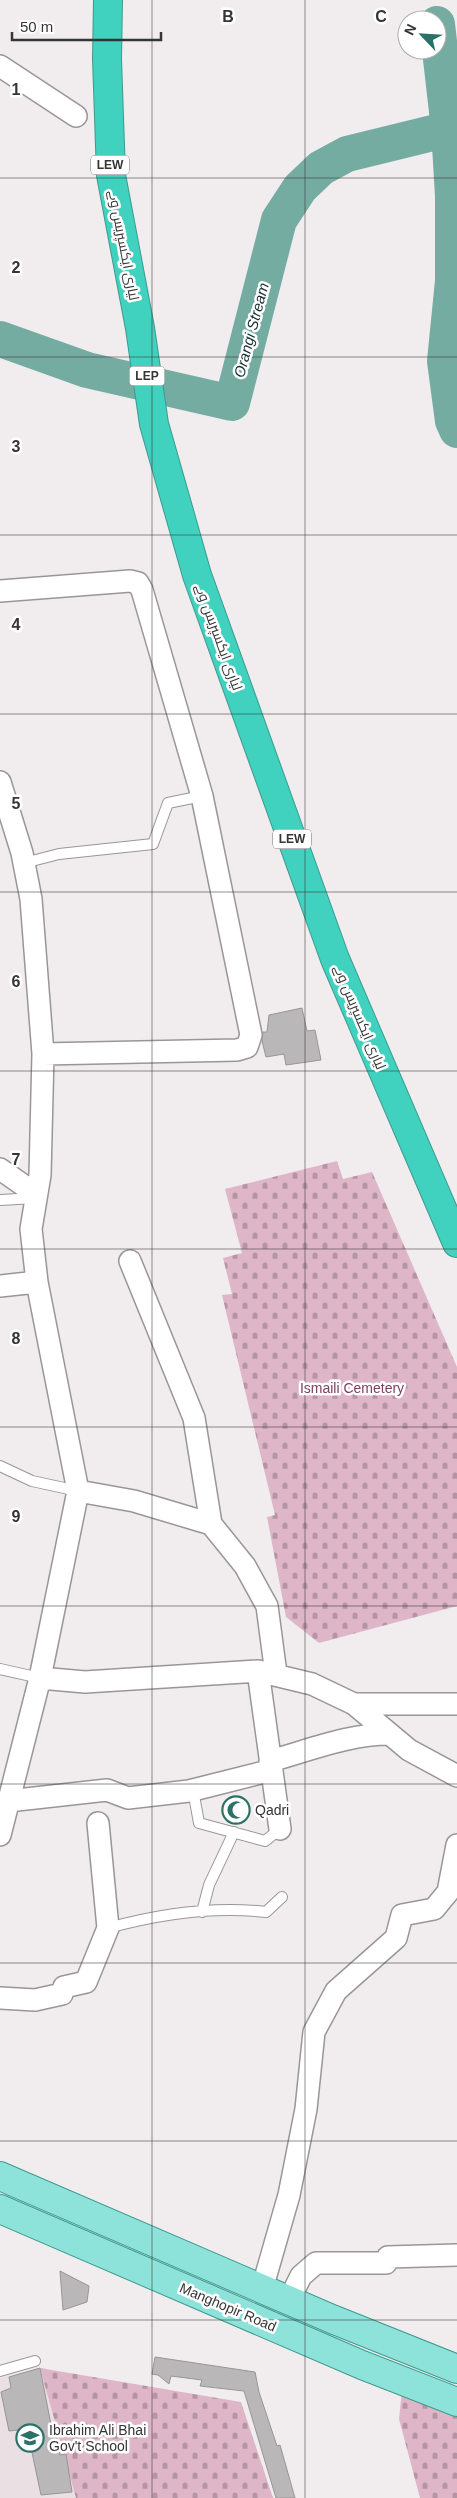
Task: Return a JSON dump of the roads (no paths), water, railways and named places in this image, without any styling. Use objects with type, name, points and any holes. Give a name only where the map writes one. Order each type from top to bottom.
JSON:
[{"type":"highway","name":"لیاری ایکسپریس وے","points":[[108,0],[107,59],[111,175],[140,328],[154,424],[197,575],[335,959],[457,1243]]},
{"type":"main road","points":[[0,2176],[289,2300],[457,2369]]},
{"type":"main road","name":"Manghopir Road","points":[[0,2209],[362,2365],[457,2402]]},
{"type":"street","points":[[0,66],[76,116]]},
{"type":"street","points":[[0,591],[130,581],[138,583],[142,590],[202,796],[251,1035],[248,1047],[228,1050],[43,1054]]},
{"type":"street","points":[[0,782],[24,863],[31,899],[43,1054],[40,1175],[31,1229],[37,1282],[78,1491],[40,1678],[0,1834]]},
{"type":"street","points":[[0,1169],[36,1196]]},
{"type":"street","points":[[130,1261],[194,1418],[211,1524],[245,1566],[267,1606],[267,1672],[271,1766],[280,1829]]},
{"type":"street","points":[[0,1286],[37,1282]]},
{"type":"street","points":[[78,1491],[134,1502],[211,1524]]},
{"type":"street","points":[[40,1678],[85,1682],[267,1672],[312,1684],[354,1704],[409,1750],[456,1780]]},
{"type":"street","points":[[354,1704],[457,1704]]},
{"type":"street","points":[[8,1801],[107,1790],[128,1798],[193,1790],[271,1766],[350,1737],[390,1734]]},
{"type":"street","points":[[0,1998],[35,2000],[62,1994],[64,1987],[86,1982],[108,1928],[98,1823]]},
{"type":"street","points":[[262,2288],[289,2195],[306,2109],[314,2032],[336,1991],[396,1938],[402,1915],[434,1909],[448,1892],[457,1844]]},
{"type":"street","points":[[289,2300],[301,2276],[316,2263],[386,2263],[388,2256],[457,2255]]},
{"type":"lane","points":[[24,863],[59,854],[153,844],[168,803],[202,796]]},
{"type":"lane","points":[[0,1200],[36,1196]]},
{"type":"lane","points":[[0,1466],[32,1481],[78,1491]]},
{"type":"lane","points":[[0,1670],[40,1678]]},
{"type":"lane","points":[[193,1790],[199,1823],[265,1841],[280,1829]]},
{"type":"lane","points":[[202,1912],[209,1885],[234,1832]]},
{"type":"lane","points":[[108,1928],[151,1916],[238,1909],[266,1912],[282,1897]]},
{"type":"lane","points":[[0,2372],[35,2361]]},
{"type":"waterway","points":[[441,60],[449,129],[453,196],[453,281],[445,361],[453,421],[457,430]]},
{"type":"waterway","name":"Orangi Stream","points":[[0,339],[87,370],[232,403],[279,220],[300,188],[321,168],[347,154],[449,129]]},
{"type":"place","name":"Qadri","points":[[236,1810]]},
{"type":"place","name":"Ibrahim Ali Bhai Gov't School","points":[[30,2438]]},
{"type":"park label","name":"Ismaili Cemetery","points":[[352,1388]]}]
